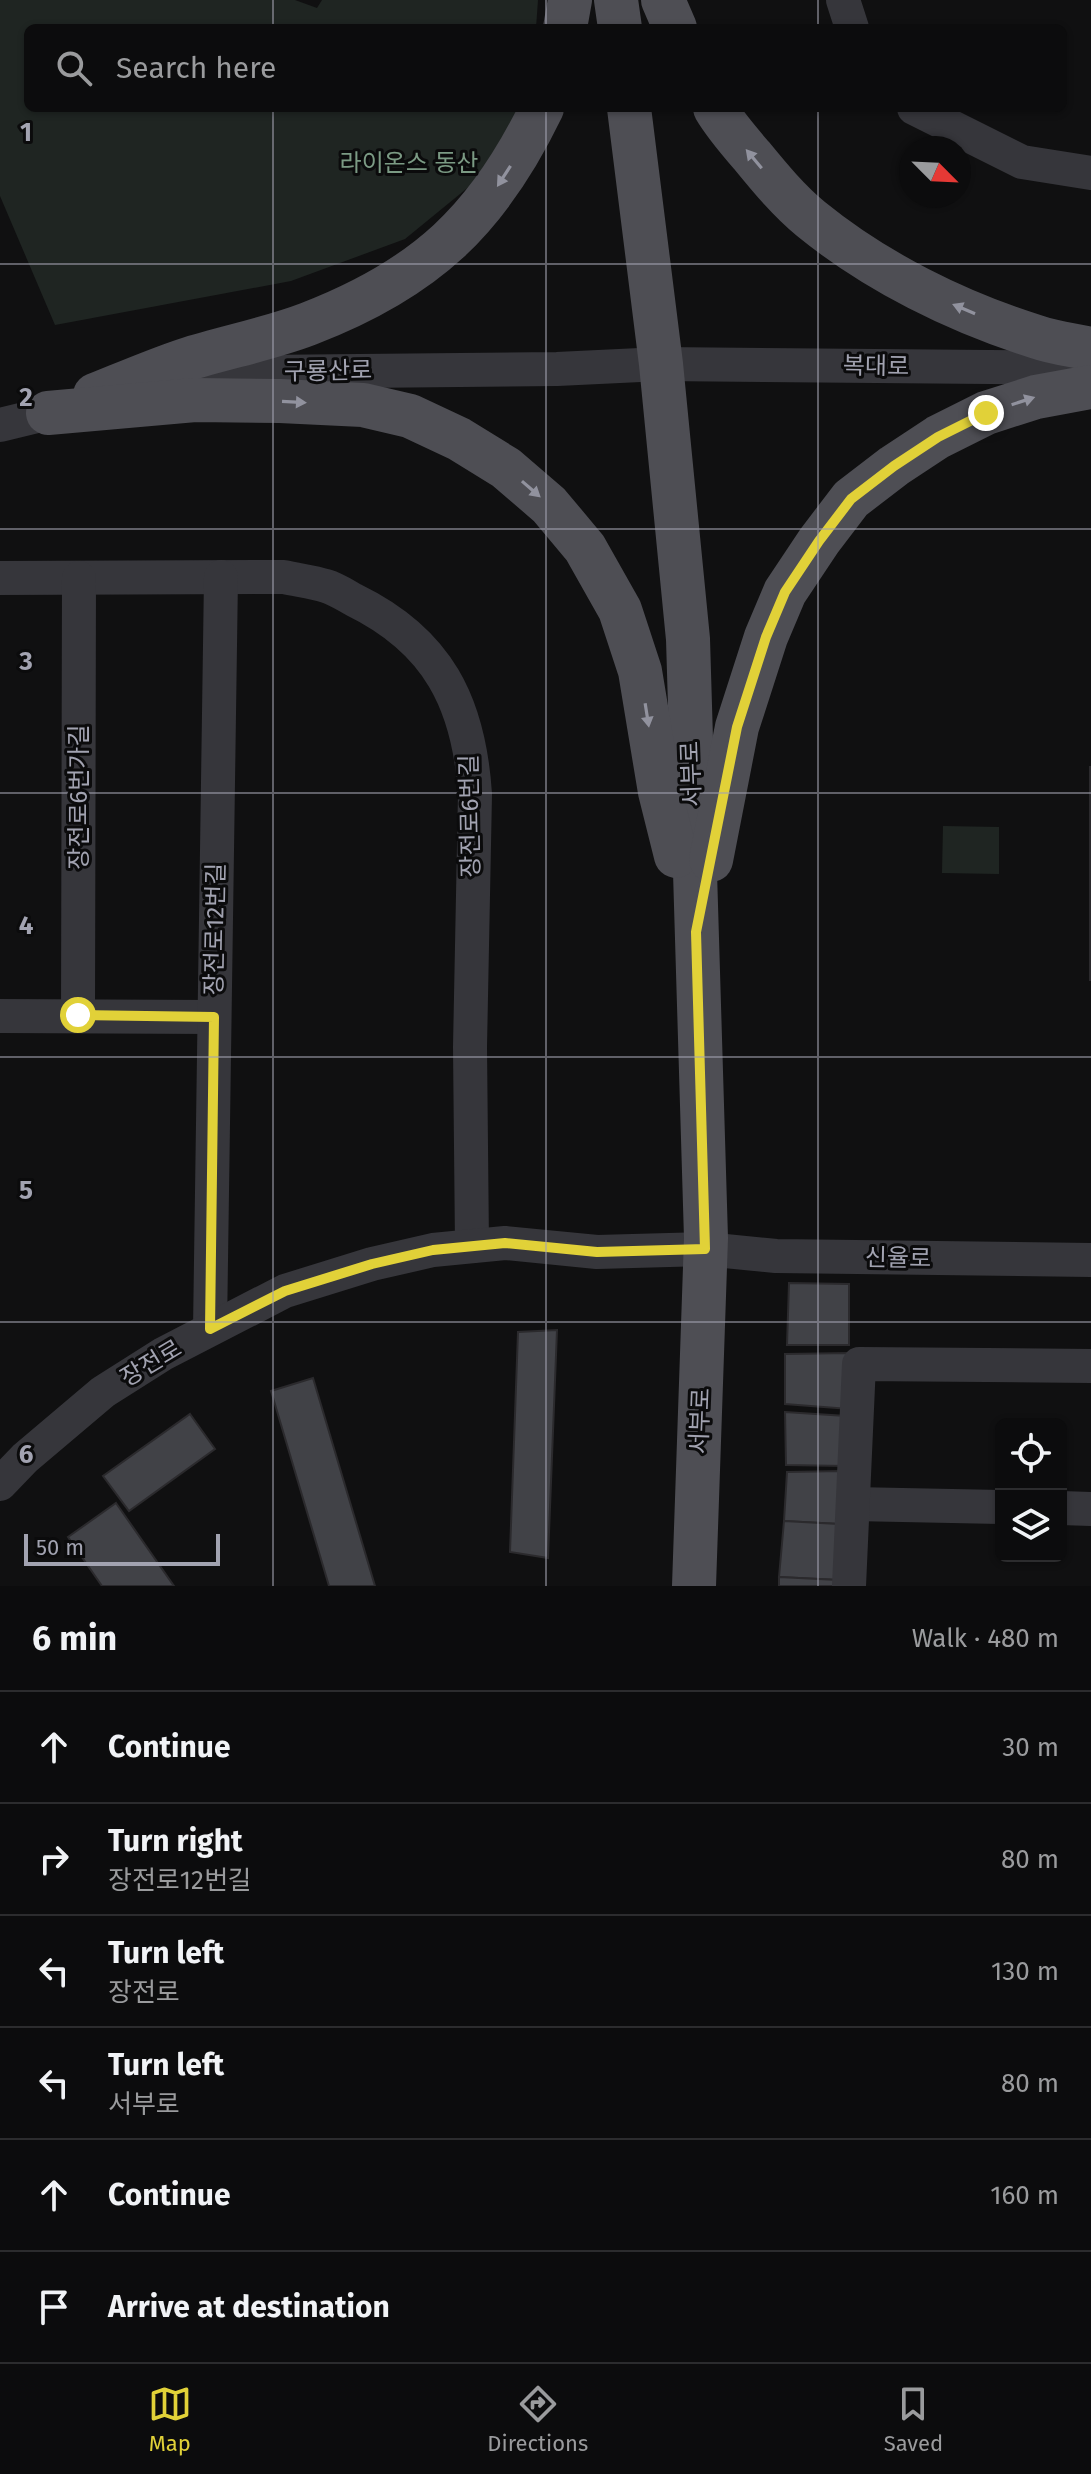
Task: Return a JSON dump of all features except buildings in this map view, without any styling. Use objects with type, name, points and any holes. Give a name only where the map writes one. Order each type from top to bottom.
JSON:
[{"type":"main road","points":[[566,24],[570,0]]},
{"type":"main road","points":[[616,0],[619,24]]},
{"type":"main road","points":[[663,0],[673,24]]},
{"type":"main road","points":[[48,413],[184,360],[307,325],[372,295],[419,267],[461,232],[496,190],[524,146],[540,112]]},
{"type":"main road","name":"서부로","points":[[630,112],[661,364],[688,639],[705,1249],[694,1586]]},
{"type":"main road","points":[[717,112],[771,179],[808,217],[847,247],[958,307],[1039,338],[1091,349]]},
{"type":"main road","points":[[696,932],[737,727],[780,603],[819,541],[851,499],[938,437],[986,413],[1036,397],[1091,387]]},
{"type":"main road","points":[[48,413],[195,400],[363,405],[410,416],[459,439],[506,468],[549,505],[585,548],[620,610],[640,671],[660,792],[696,932]]},
{"type":"street","points":[[843,0],[851,24]]},
{"type":"street","points":[[922,112],[1022,162],[1091,173]]},
{"type":"street","name":"구룡산로","points":[[0,425],[168,385],[259,372],[557,369],[661,364]]},
{"type":"street","name":"복대로","points":[[661,364],[1091,368]]},
{"type":"street","name":"장전로12번길","points":[[210,1329],[221,577]]},
{"type":"street","name":"장전로6번길","points":[[0,578],[284,577],[327,586],[368,606],[398,626],[438,668],[465,726],[472,757],[475,794],[470,1047],[472,1246]]},
{"type":"street","name":"장전로6번가길","points":[[78,1015],[79,578]]},
{"type":"street","points":[[0,1016],[214,1017]]},
{"type":"street","name":"장전로","points":[[0,1484],[25,1458],[103,1392],[163,1354],[285,1291],[372,1264],[433,1250],[472,1246],[505,1243],[597,1252],[705,1249]]},
{"type":"street","name":"신율로","points":[[705,1249],[776,1256],[1091,1260]]},
{"type":"street","points":[[849,1586],[859,1364],[1091,1366]]},
{"type":"street","points":[[853,1504],[995,1507]]},
{"type":"street","points":[[1067,1508],[1091,1509]]},
{"type":"green space","name":"라이온스 동산","points":[[0,0],[295,0],[317,8],[322,0],[538,0],[536,24],[24,24],[24,112],[517,112],[513,123],[471,185],[405,239],[291,281],[55,325],[0,196]]},
{"type":"green space","points":[[943,826],[999,827],[999,874],[942,873]]},
{"type":"route","points":[[78,1015],[214,1017],[210,1329],[285,1291],[372,1264],[433,1250],[505,1243],[597,1252],[705,1249],[696,932],[737,727],[766,637],[785,592],[851,499],[938,437],[986,413]]}]
